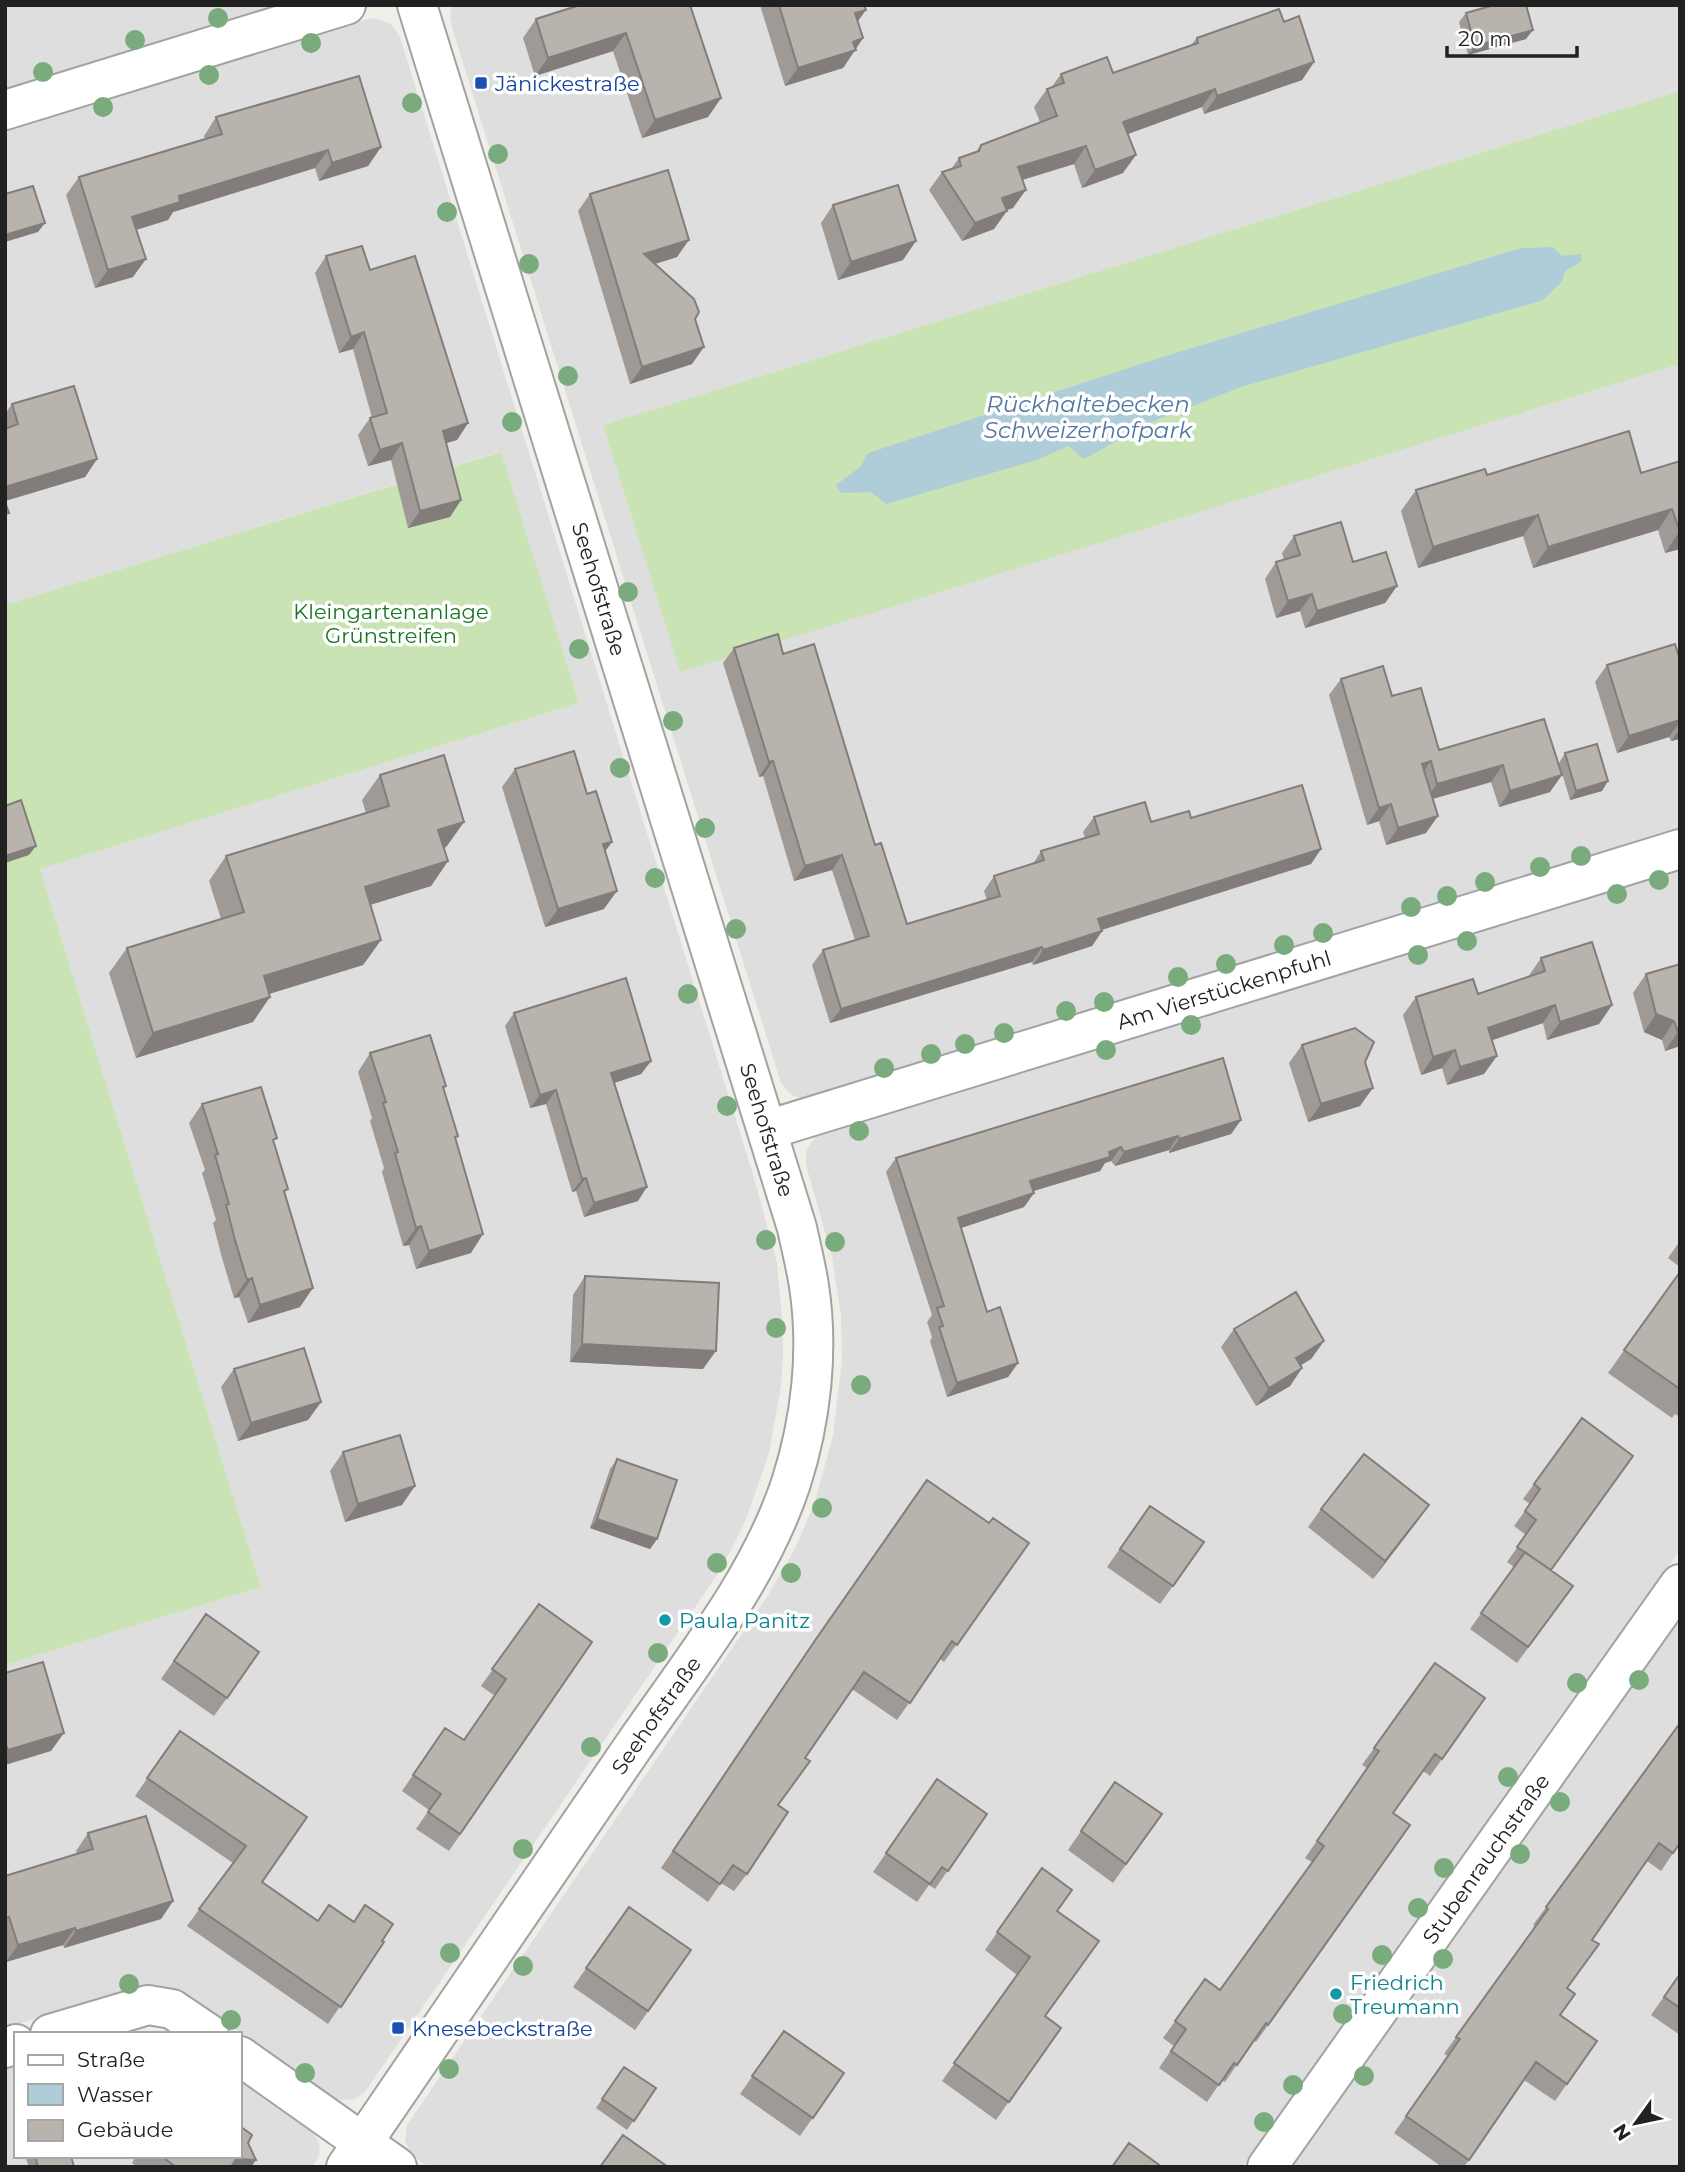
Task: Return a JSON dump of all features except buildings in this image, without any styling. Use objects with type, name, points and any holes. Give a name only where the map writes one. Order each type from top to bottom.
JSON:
[{"type":"street","points":[[5,110],[346,5]]},
{"type":"street","name":"Seehofstraße","points":[[354,2155],[760,1556],[778,1520],[802,1443],[812,1385],[813,1338],[809,1286],[797,1228],[418,5]]},
{"type":"street","name":"Am Vierstückenpfuhl","points":[[767,1130],[1680,849]]},
{"type":"street","name":"Stubenrauchstraße","points":[[1267,2167],[1680,1584]]},
{"type":"street","points":[[57,2032],[148,2005],[172,2009],[206,2032]]},
{"type":"street","points":[[242,2058],[354,2155],[397,2167]]},
{"type":"shaded area","points":[[5,5],[280,5],[5,88]]},
{"type":"shaded area","points":[[451,5],[1680,5],[1680,91],[603,425],[680,671],[1680,364],[1680,829],[811,1097],[800,1098],[790,1094],[781,1083],[454,34],[450,18]]},
{"type":"shaded area","points":[[376,18],[391,24],[400,37],[755,1181],[777,1263],[783,1354],[781,1386],[769,1453],[745,1522],[721,1569],[365,2092],[355,2099],[341,2100],[333,2098],[196,2001],[171,1988],[155,1985],[139,1987],[5,2028],[5,1665],[261,1587],[40,869],[579,703],[500,452],[5,605],[5,127]]},
{"type":"shaded area","points":[[1680,870],[1680,1550],[1242,2167],[428,2167],[414,2157],[405,2142],[407,2125],[767,1597],[796,1547],[814,1504],[833,1436],[842,1359],[841,1316],[832,1257],[806,1165],[806,1151],[815,1137]]},
{"type":"shaded area","points":[[1680,1618],[1680,2167],[1290,2167],[1532,1826]]},
{"type":"shaded area","points":[[14,2066],[14,2158],[242,2158],[242,2080],[310,2128],[319,2143],[320,2153],[313,2167],[5,2167],[5,2068]]},
{"type":"green space","points":[[1680,91],[1680,364],[680,672],[603,425]]},
{"type":"green space","name":"Kleingartenanlage Grünstreifen","points":[[501,452],[579,703],[40,869],[261,1587],[5,1665],[5,605]]},
{"type":"water","name":"Rückhaltebecken Schweizerhofpark","points":[[1553,247],[1562,256],[1582,254],[1581,262],[1565,271],[1562,282],[1543,300],[1241,387],[1147,424],[1084,459],[1068,446],[1037,460],[886,504],[871,492],[841,493],[836,485],[860,467],[868,453],[1153,360],[1521,248]]},
{"type":"place","name":"Jänickestraße","points":[[481,83]]},
{"type":"place","name":"Paula Panitz","points":[[665,1620]]},
{"type":"place","name":"Friedrich Treumann","points":[[1336,1994]]},
{"type":"place","name":"Knesebeckstraße","points":[[398,2028]]}]
